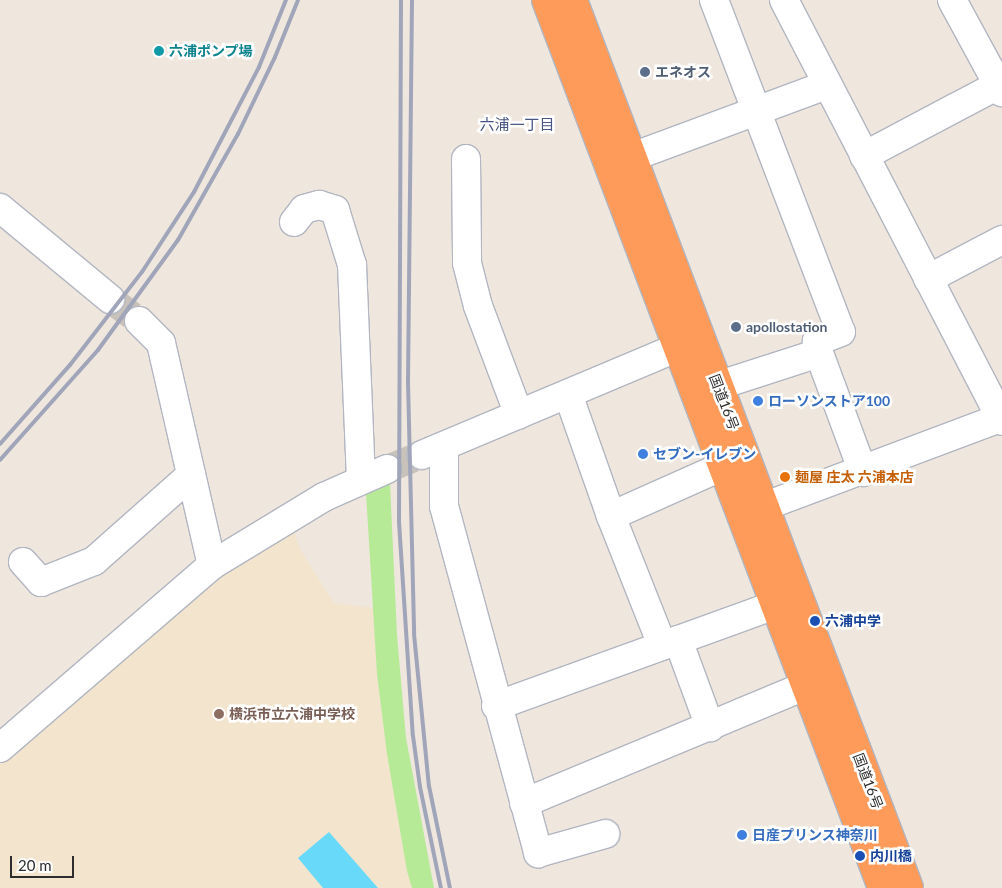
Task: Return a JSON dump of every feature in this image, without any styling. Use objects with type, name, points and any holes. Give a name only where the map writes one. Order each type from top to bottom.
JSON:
[{"type":"highway","name":"国道16号","points":[[546,0],[688,343],[717,386],[909,888]]},
{"type":"highway","name":"国道16号","points":[[573,0],[632,157],[688,343],[721,467],[882,888]]},
{"type":"street","points":[[714,0],[841,332],[817,341],[819,353],[863,472]]},
{"type":"street","points":[[763,507],[863,472],[1001,418],[826,85],[784,0]]},
{"type":"street","points":[[864,156],[1000,87],[952,0]]},
{"type":"street","points":[[632,157],[826,85]]},
{"type":"street","points":[[466,159],[467,263],[478,306],[518,415]]},
{"type":"street","points":[[294,222],[304,209],[319,204],[335,210],[352,265],[361,480]]},
{"type":"street","points":[[0,208],[110,299]]},
{"type":"street","points":[[928,278],[1002,240]]},
{"type":"street","points":[[139,321],[161,343],[212,565]]},
{"type":"street","points":[[605,834],[538,853],[496,706],[444,506],[433,451],[688,343]]},
{"type":"street","points":[[717,386],[819,353]]},
{"type":"street","points":[[568,394],[611,516],[710,727]]},
{"type":"street","points":[[611,516],[721,467]]},
{"type":"street","points":[[0,748],[212,565],[324,497],[387,469]]},
{"type":"street","points":[[23,562],[41,582],[94,561],[190,475]]},
{"type":"street","points":[[496,706],[775,605]]},
{"type":"street","points":[[524,803],[806,686]]},
{"type":"shaded area","name":"横浜市立六浦中学校","points":[[293,529],[300,549],[334,603],[374,608],[377,674],[412,888],[0,888],[0,761],[213,577]]},
{"type":"green space","points":[[390,483],[397,635],[406,738],[434,888],[412,888],[407,871],[387,754],[377,674],[366,493]]},
{"type":"water","points":[[329,832],[378,888],[323,888],[298,858]]},
{"type":"tunnel","points":[[110,299],[139,321]]},
{"type":"tunnel","points":[[387,469],[422,455]]},
{"type":"railway","points":[[0,444],[70,365],[142,272],[194,192],[259,67],[286,0]]},
{"type":"railway","points":[[0,460],[98,350],[178,240],[238,134],[275,57],[298,0]]},
{"type":"railway","points":[[401,0],[399,522],[413,736],[420,787],[441,888]]},
{"type":"railway","points":[[412,0],[408,382],[414,634],[429,786],[450,888]]},
{"type":"place","name":"六浦ポンプ場","points":[[159,51]]},
{"type":"place","name":"エネオス","points":[[645,72]]},
{"type":"place","name":"apollostation","points":[[736,327]]},
{"type":"place","name":"ローソンストア100","points":[[758,401]]},
{"type":"place","name":"セブン-イレブン","points":[[643,454]]},
{"type":"place","name":"麺屋 庄太 六浦本店","points":[[785,477]]},
{"type":"place","name":"六浦中学","points":[[815,621]]},
{"type":"place","name":"横浜市立六浦中学校","points":[[219,714]]},
{"type":"place","name":"日産プリンス神奈川","points":[[742,835]]},
{"type":"place","name":"内川橋","points":[[860,856]]},
{"type":"district","name":"六浦一丁目","points":[[517,125]]}]
